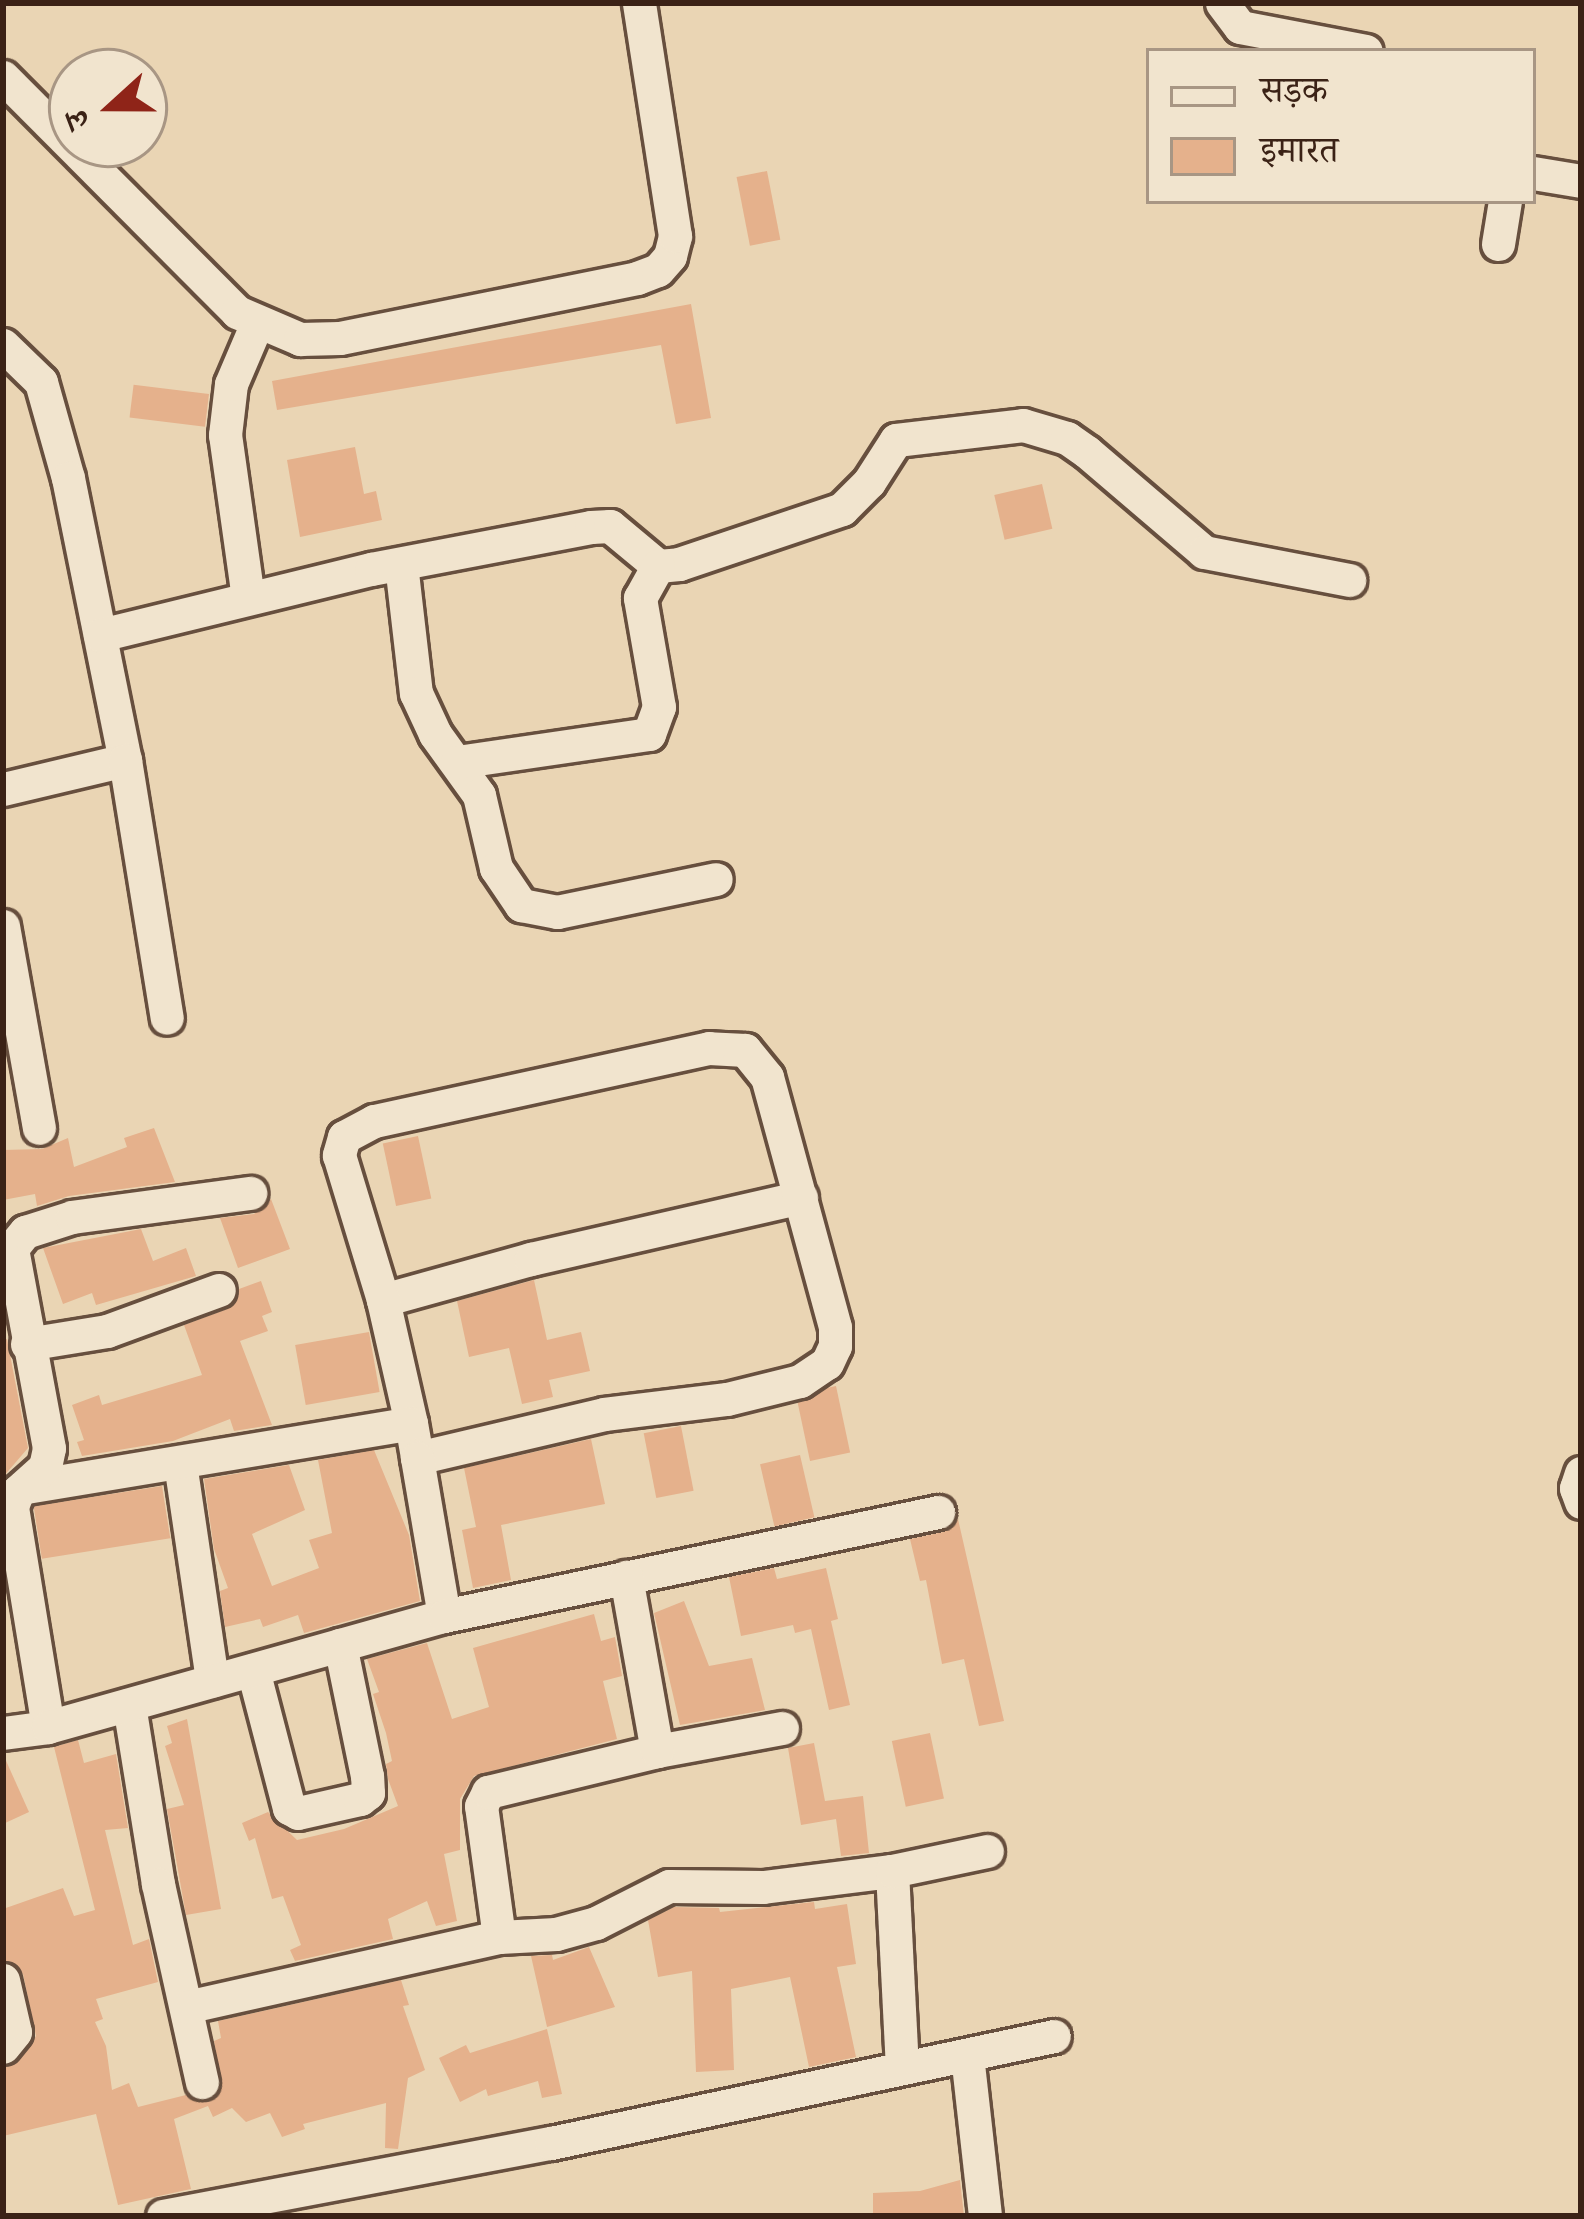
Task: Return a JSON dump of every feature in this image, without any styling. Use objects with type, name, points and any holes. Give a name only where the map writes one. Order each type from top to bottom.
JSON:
[{"type":"street","points":[[3,76],[237,312],[300,339],[340,338],[658,270],[670,256],[675,236],[639,3]]},
{"type":"street","points":[[1222,3],[1240,27],[1298,45],[1332,48]]},
{"type":"street","points":[[1536,174],[1581,181]]},
{"type":"street","points":[[1498,244],[1505,204]]},
{"type":"street","points":[[248,598],[225,435],[231,384],[257,323]]},
{"type":"street","points":[[3,345],[41,382],[125,760],[167,1018]]},
{"type":"street","points":[[457,762],[649,734],[659,707],[640,598],[658,566],[842,508],[869,482],[896,440],[912,434],[1023,424],[1067,438],[1204,552],[1349,580]]},
{"type":"street","points":[[100,635],[401,564],[610,526],[658,566]]},
{"type":"street","points":[[401,564],[416,694],[435,734],[479,795],[504,887],[521,905],[556,912],[716,878]]},
{"type":"street","points":[[3,789],[125,760]]},
{"type":"street","points":[[3,926],[39,1128]]},
{"type":"street","points":[[417,1458],[604,1414],[727,1399],[817,1374],[835,1346],[835,1328],[767,1077],[746,1049],[710,1048],[374,1121],[344,1137],[339,1155],[383,1300],[411,1423],[444,1616]]},
{"type":"street","points":[[48,1727],[12,1567],[12,1506],[49,1458],[12,1248],[25,1232],[92,1213],[250,1192]]},
{"type":"street","points":[[383,1300],[531,1259],[801,1197]]},
{"type":"street","points":[[27,1344],[107,1330],[220,1290]]},
{"type":"street","points":[[26,1486],[411,1423]]},
{"type":"street","points":[[180,1463],[212,1681]]},
{"type":"street","points":[[1581,1473],[1576,1488],[1581,1502]]},
{"type":"street","points":[[3,1733],[48,1727],[444,1616],[938,1512]]},
{"type":"street","points":[[626,1577],[657,1751]]},
{"type":"street","points":[[253,1670],[289,1808],[298,1813],[361,1798],[368,1793],[367,1776],[340,1646]]},
{"type":"street","points":[[129,1705],[202,2082]]},
{"type":"street","points":[[499,1937],[481,1806],[488,1792],[657,1751],[782,1728]]},
{"type":"street","points":[[185,2007],[499,1937],[556,1934],[596,1923],[669,1886],[763,1887],[892,1871],[987,1851]]},
{"type":"street","points":[[892,1871],[902,2068]]},
{"type":"street","points":[[3,1980],[15,2032],[3,2048]]},
{"type":"street","points":[[163,2216],[1054,2036]]},
{"type":"street","points":[[967,2055],[985,2216]]},
{"type":"building","points":[[767,171],[780,240],[750,246],[737,177]]},
{"type":"building","points":[[691,304],[711,418],[676,424],[661,345],[277,410],[272,381]]},
{"type":"building","points":[[134,385],[209,394],[205,427],[130,417]]},
{"type":"building","points":[[355,447],[364,494],[376,491],[382,520],[300,537],[287,460]]},
{"type":"building","points":[[1042,484],[1052,529],[1005,540],[994,495]]},
{"type":"building","points":[[154,1128],[175,1182],[69,1196],[37,1206],[35,1194],[3,1200],[3,1150],[42,1149],[68,1138],[74,1167],[127,1147],[124,1138]]},
{"type":"building","points":[[418,1136],[431,1199],[396,1206],[383,1143]]},
{"type":"building","points":[[271,1199],[290,1249],[238,1268],[220,1218],[254,1214]]},
{"type":"building","points":[[141,1229],[153,1261],[186,1248],[196,1276],[96,1305],[92,1293],[63,1304],[43,1248]]},
{"type":"building","points":[[534,1280],[547,1340],[581,1332],[590,1371],[549,1380],[553,1397],[522,1404],[509,1348],[469,1357],[457,1301]]},
{"type":"building","points":[[261,1281],[272,1312],[262,1316],[268,1331],[240,1341],[272,1425],[234,1431],[230,1419],[173,1441],[82,1456],[77,1442],[84,1440],[72,1405],[99,1395],[102,1405],[202,1375],[184,1325],[227,1309],[239,1289]]},
{"type":"building","points":[[369,1332],[380,1392],[306,1405],[295,1345]]},
{"type":"building","points":[[7,1339],[28,1448],[3,1477],[3,1340]]},
{"type":"building","points":[[836,1386],[850,1453],[810,1461],[796,1395]]},
{"type":"building","points":[[681,1426],[694,1491],[656,1498],[644,1433]]},
{"type":"building","points":[[591,1439],[605,1504],[501,1525],[511,1580],[473,1588],[462,1530],[476,1527],[464,1468]]},
{"type":"building","points":[[374,1450],[409,1535],[420,1601],[304,1633],[298,1615],[263,1627],[260,1619],[225,1627],[220,1591],[228,1588],[214,1549],[204,1479],[289,1465],[305,1510],[252,1534],[272,1586],[319,1568],[309,1540],[332,1533],[318,1460]]},
{"type":"building","points":[[800,1455],[814,1517],[774,1527],[760,1464]]},
{"type":"building","points":[[162,1486],[170,1538],[42,1559],[34,1506]]},
{"type":"building","points":[[958,1519],[1004,1721],[979,1726],[964,1659],[942,1664],[926,1580],[920,1581],[910,1539],[943,1532]]},
{"type":"building","points":[[774,1568],[777,1579],[826,1568],[838,1619],[831,1621],[850,1705],[829,1710],[811,1629],[795,1633],[793,1625],[741,1636],[729,1577]]},
{"type":"building","points":[[684,1601],[709,1666],[752,1658],[765,1710],[680,1725],[654,1613]]},
{"type":"building","points":[[594,1614],[601,1641],[615,1637],[622,1676],[603,1681],[617,1739],[474,1776],[460,1799],[460,1850],[444,1854],[457,1921],[436,1926],[427,1901],[388,1919],[393,1939],[295,1961],[290,1950],[301,1945],[283,1896],[272,1899],[255,1838],[249,1841],[242,1823],[268,1812],[297,1840],[344,1829],[398,1806],[388,1779],[386,1764],[392,1761],[386,1733],[373,1694],[379,1692],[367,1659],[427,1643],[452,1719],[489,1707],[473,1648]]},
{"type":"building","points":[[187,1719],[221,1909],[186,1915],[167,1809],[184,1805],[165,1746],[172,1743],[167,1726]]},
{"type":"building","points":[[930,1733],[944,1799],[906,1807],[892,1741]]},
{"type":"building","points":[[78,1740],[84,1763],[116,1754],[128,1828],[105,1830],[133,1945],[149,1939],[158,1982],[96,1999],[103,2019],[95,2022],[106,2046],[112,2090],[129,2083],[138,2107],[186,2095],[208,2102],[222,2087],[214,2041],[221,2038],[218,2021],[401,1980],[409,2005],[403,2006],[425,2070],[408,2078],[398,2149],[385,2148],[386,2103],[303,2124],[305,2129],[282,2137],[270,2113],[246,2122],[232,2108],[213,2117],[208,2106],[174,2119],[191,2189],[118,2205],[96,2114],[3,2136],[3,2068],[19,2060],[36,2036],[23,1974],[3,1960],[3,1909],[63,1888],[74,1916],[95,1910],[54,1747]]},
{"type":"building","points":[[814,1743],[825,1801],[863,1796],[869,1853],[841,1856],[836,1819],[801,1825],[788,1748]]},
{"type":"building","points":[[3,1754],[29,1812],[3,1824]]},
{"type":"building","points":[[814,1902],[815,1909],[847,1904],[856,1964],[837,1967],[856,2057],[809,2067],[790,1977],[731,1989],[734,2070],[696,2072],[692,1971],[658,1977],[648,1920],[674,1907],[719,1908],[720,1912]]},
{"type":"building","points":[[589,1947],[615,2007],[547,2027],[531,1956],[552,1955],[553,1960]]},
{"type":"building","points":[[547,2029],[562,2094],[542,2098],[538,2081],[488,2096],[486,2089],[460,2102],[439,2058],[466,2045],[470,2053]]},
{"type":"building","points":[[960,2180],[964,2216],[873,2216],[873,2193],[920,2191]]}]
